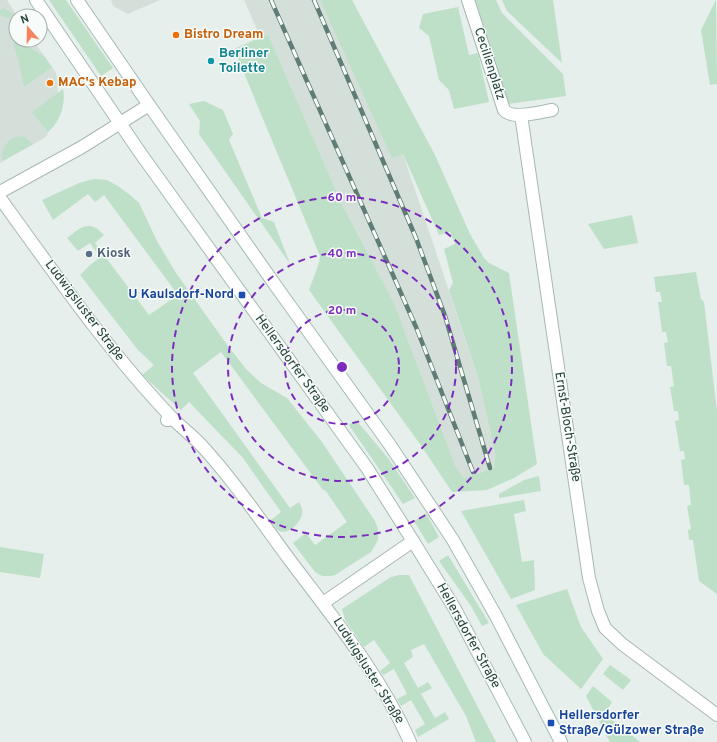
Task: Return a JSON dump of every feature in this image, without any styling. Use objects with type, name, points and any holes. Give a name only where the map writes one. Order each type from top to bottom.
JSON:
[{"type":"street","name":"Hellersdorfer Straße","points":[[36,0],[120,124],[367,468],[454,609],[525,742]]},
{"type":"street","points":[[77,0],[278,289],[390,445],[453,540],[496,616],[561,742]]},
{"type":"street","name":"Cecilienplatz","points":[[468,0],[504,110],[510,115],[521,115]]},
{"type":"street","points":[[0,192],[82,147],[149,105]]},
{"type":"street","points":[[521,115],[552,110]]},
{"type":"street","name":"Ernst-Bloch-Straße","points":[[521,115],[589,578],[598,611],[605,628],[622,644],[717,715]]},
{"type":"street","name":"Ludwigsluster Straße","points":[[0,198],[80,310],[170,420],[201,445],[229,479],[323,602],[356,647],[402,724],[410,742]]},
{"type":"street","points":[[323,602],[413,541]]},
{"type":"shaded area","points":[[0,0],[7,0],[12,8],[8,8],[8,48],[39,48],[56,73],[58,85],[54,118],[46,137],[0,163]]},
{"type":"shaded area","points":[[111,0],[160,0],[128,14],[113,6]]},
{"type":"shaded area","points":[[244,0],[334,0],[403,154],[478,377],[495,453],[494,468],[464,478],[455,465],[394,303],[342,204],[268,34],[259,38],[259,34]]},
{"type":"green space","points":[[49,0],[66,0],[113,68],[101,76]]},
{"type":"green space","points":[[320,0],[352,0],[435,155],[470,234],[484,258],[489,263],[509,273],[537,464],[514,478],[487,490],[452,492],[422,447],[309,290],[319,263],[320,256],[234,49],[268,34],[342,204],[394,303],[455,465],[464,478],[494,468],[495,453],[478,377],[449,290],[453,283],[444,249],[455,244],[450,232],[439,235],[403,154],[392,158]]},
{"type":"green space","points":[[474,0],[496,0],[502,13],[563,74],[566,96],[508,104]]},
{"type":"green space","points":[[502,0],[553,0],[562,63],[507,11]]},
{"type":"green space","points":[[716,0],[717,84],[710,85],[701,30]]},
{"type":"green space","points":[[458,7],[469,55],[478,53],[489,102],[454,109],[449,90],[439,80],[429,36],[419,28],[423,14]]},
{"type":"green space","points":[[3,8],[8,11],[8,18],[0,15],[0,11]]},
{"type":"green space","points":[[15,48],[30,48],[45,57],[52,67],[24,87]]},
{"type":"green space","points":[[63,89],[63,107],[56,123],[48,132],[32,112]]},
{"type":"green space","points":[[204,101],[223,110],[233,134],[229,140],[262,218],[274,222],[290,264],[199,134],[200,121],[189,104]]},
{"type":"green space","points":[[19,136],[25,137],[33,144],[3,161],[2,157],[5,145],[11,139]]},
{"type":"green space","points":[[94,179],[107,180],[118,186],[139,203],[157,241],[176,273],[228,346],[246,369],[261,383],[287,398],[322,442],[375,521],[378,529],[378,540],[371,552],[335,575],[322,576],[315,572],[293,543],[306,533],[315,545],[347,522],[325,490],[323,490],[221,352],[193,373],[290,508],[299,502],[302,508],[301,517],[293,528],[285,532],[278,530],[271,520],[281,512],[243,458],[189,402],[181,410],[142,375],[154,365],[138,350],[80,275],[100,257],[90,243],[78,251],[67,238],[86,226],[94,227],[99,230],[104,235],[95,243],[149,315],[178,295],[104,195],[95,202],[88,194],[53,220],[42,200],[79,183]]},
{"type":"green space","points":[[632,215],[638,243],[604,249],[588,224]]},
{"type":"green space","points":[[696,272],[701,299],[704,302],[717,411],[717,594],[699,581],[693,540],[689,540],[688,530],[691,529],[687,506],[691,505],[689,485],[684,485],[681,460],[685,459],[684,451],[680,451],[675,421],[679,420],[678,411],[674,411],[670,387],[674,386],[671,366],[667,366],[664,343],[668,342],[666,332],[662,332],[658,302],[662,302],[660,292],[656,292],[654,277]]},
{"type":"green space","points":[[356,420],[388,458],[415,498],[403,504],[349,425]]},
{"type":"green space","points":[[539,476],[541,491],[499,498],[499,494],[524,480]]},
{"type":"green space","points":[[524,500],[526,511],[514,514],[522,562],[534,560],[535,590],[511,599],[461,511]]},
{"type":"green space","points":[[426,513],[439,537],[428,544],[414,521]]},
{"type":"green space","points":[[0,547],[44,554],[40,578],[0,572]]},
{"type":"green space","points":[[448,555],[489,623],[482,626],[471,606],[439,561]]},
{"type":"green space","points":[[409,575],[496,742],[476,742],[466,716],[424,644],[411,650],[413,657],[404,663],[418,688],[428,682],[432,688],[421,694],[435,718],[445,712],[449,719],[418,737],[415,730],[425,724],[411,700],[401,706],[397,699],[407,694],[394,669],[383,675],[380,671],[390,663],[374,640],[364,647],[345,620],[342,609],[391,577]]},
{"type":"green space","points":[[567,589],[581,627],[603,659],[581,689],[543,654],[516,605]]},
{"type":"green space","points":[[610,665],[631,680],[623,690],[603,674]]},
{"type":"green space","points":[[593,686],[612,702],[605,714],[640,742],[610,742],[586,696]]},
{"type":"railway","points":[[271,0],[416,327],[473,472]]},
{"type":"railway","points":[[314,0],[416,238],[445,316],[490,468]]},
{"type":"place","name":"Bistro Dream","points":[[176,35]]},
{"type":"place","name":"Berliner Toilette","points":[[211,61]]},
{"type":"place","name":"MAC's Kebap","points":[[50,83]]},
{"type":"place","name":"Kiosk","points":[[89,254]]},
{"type":"place","name":"U Kaulsdorf-Nord","points":[[242,295]]},
{"type":"place","name":"Hellersdorfer Straße/Gülzower Straße","points":[[551,723]]}]
